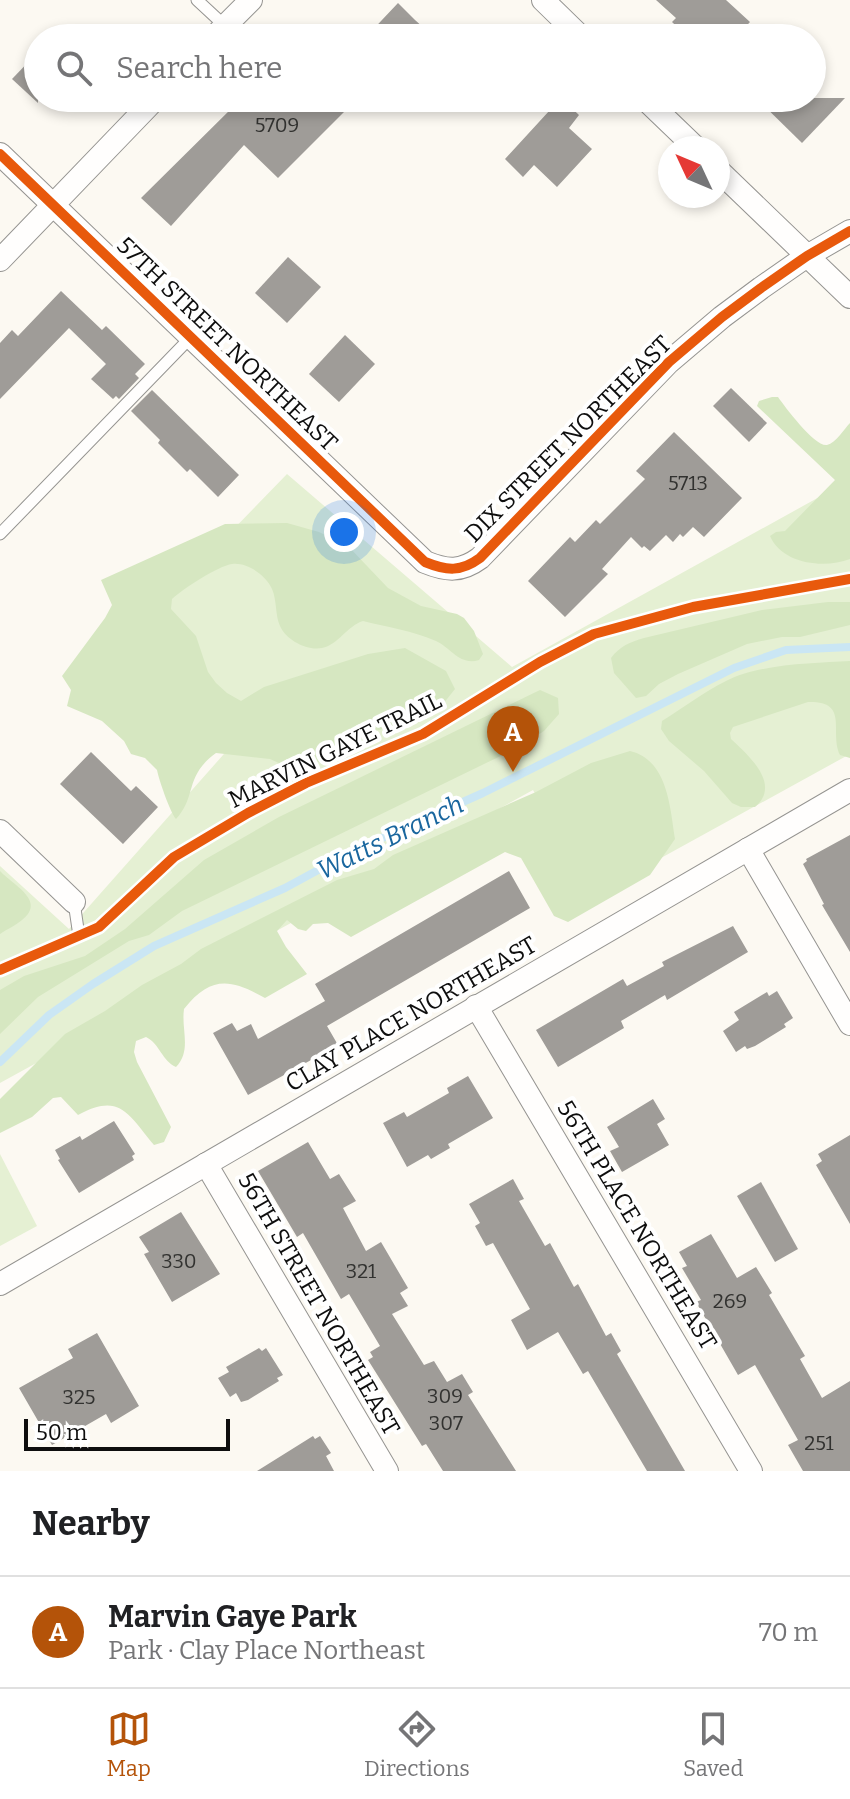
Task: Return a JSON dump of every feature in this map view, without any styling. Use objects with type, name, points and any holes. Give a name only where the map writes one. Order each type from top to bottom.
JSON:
[{"type":"street","points":[[227,24],[251,0]]},
{"type":"street","points":[[543,0],[568,24]]},
{"type":"street","points":[[0,260],[142,112]]},
{"type":"street","points":[[659,112],[684,136]]},
{"type":"street","name":"57TH STREET NORTHEAST","points":[[0,154],[425,562]]},
{"type":"street","points":[[730,182],[850,297]]},
{"type":"street","name":"DIX STREET NORTHEAST","points":[[425,562],[444,570],[470,566],[669,362],[722,317],[807,256],[850,231]]},
{"type":"street","name":"CLAY PLACE NORTHEAST","points":[[0,1284],[850,790]]},
{"type":"street","points":[[0,831],[74,902]]},
{"type":"street","points":[[748,849],[850,1024]]},
{"type":"street","name":"56TH PLACE NORTHEAST","points":[[476,1006],[751,1471]]},
{"type":"street","name":"56TH STREET NORTHEAST","points":[[206,1164],[387,1471]]},
{"type":"lane","points":[[197,0],[214,24]]},
{"type":"lane","points":[[0,534],[191,337]]},
{"type":"lane","points":[[74,902],[79,936]]},
{"type":"green space","points":[[778,397],[801,426],[822,444],[834,442],[850,423],[850,559],[828,564],[805,562],[784,553],[770,536],[785,531],[835,480],[757,406],[759,401]]},
{"type":"green space","points":[[287,474],[512,667],[850,480],[850,754],[592,896],[533,790],[0,1083],[0,866],[69,929],[231,746],[129,637]]},
{"type":"green space","points":[[287,523],[319,532],[348,546],[388,588],[421,606],[464,618],[474,631],[483,654],[479,660],[466,661],[427,638],[363,621],[328,646],[304,646],[283,631],[278,622],[272,589],[261,574],[238,564],[210,573],[172,599],[171,609],[196,636],[208,672],[216,683],[241,701],[264,687],[368,654],[405,648],[446,671],[455,689],[428,717],[338,741],[322,760],[299,772],[270,759],[216,753],[199,770],[187,803],[176,819],[157,770],[145,758],[131,754],[124,741],[102,721],[67,706],[71,690],[62,676],[112,605],[101,580],[225,524]]},
{"type":"green space","points":[[850,602],[850,625],[800,637],[747,644],[678,674],[659,684],[646,696],[636,698],[614,673],[611,658],[622,647],[639,640],[762,610]]},
{"type":"green space","points":[[850,661],[850,758],[840,755],[834,712],[821,703],[808,702],[733,727],[731,739],[753,761],[764,780],[762,798],[755,807],[732,803],[704,771],[669,741],[661,729],[662,721],[739,675],[786,665]]},
{"type":"green space","points":[[540,690],[558,698],[559,714],[544,731],[519,747],[182,911],[149,935],[129,941],[38,997],[0,1034],[0,990],[24,976],[85,956],[125,929],[204,860],[279,817]]},
{"type":"green space","points":[[630,751],[643,756],[660,775],[671,813],[675,839],[650,875],[568,922],[554,916],[521,858],[505,852],[351,937],[328,923],[313,924],[306,931],[287,920],[277,931],[307,974],[265,998],[232,984],[203,990],[184,1009],[185,1047],[176,1067],[167,1061],[151,1040],[146,1037],[136,1041],[134,1052],[137,1062],[171,1127],[164,1142],[154,1145],[130,1116],[114,1106],[92,1108],[78,1115],[61,1097],[53,1098],[32,1117],[0,1133],[0,1099],[65,1034],[201,949],[337,880],[374,869],[393,855],[536,792],[591,763]]},
{"type":"green space","points":[[0,871],[25,894],[31,906],[22,920],[0,934]]},
{"type":"green space","points":[[0,1154],[37,1226],[0,1246]]},
{"type":"building","points":[[656,0],[726,0],[750,22],[674,24],[672,22],[676,18]]},
{"type":"building","points":[[398,3],[419,24],[378,24]]},
{"type":"building","points":[[24,67],[24,90],[12,79]]},
{"type":"building","points":[[826,98],[845,98],[802,143],[770,112],[826,112]]},
{"type":"building","points":[[228,112],[344,112],[278,178],[244,145],[171,226],[141,198]]},
{"type":"building","points":[[548,112],[576,112],[579,115],[569,128],[592,149],[557,187],[534,165],[523,177],[505,159]]},
{"type":"building","points":[[288,257],[321,287],[287,323],[255,293]]},
{"type":"building","points":[[61,291],[102,330],[106,326],[145,364],[135,374],[139,378],[119,399],[116,396],[113,399],[91,379],[106,364],[69,328],[0,399],[0,343],[12,330],[18,336]]},
{"type":"building","points":[[345,335],[375,364],[339,402],[309,374]]},
{"type":"building","points":[[731,388],[767,423],[749,442],[713,406]]},
{"type":"building","points":[[152,390],[239,475],[218,497],[190,469],[187,472],[131,411]]},
{"type":"building","points":[[674,432],[742,498],[704,537],[693,527],[673,542],[666,535],[650,551],[631,537],[602,569],[608,574],[565,617],[528,581],[570,537],[575,542],[596,520],[600,524],[645,479],[636,471]]},
{"type":"building","points":[[91,752],[131,791],[136,786],[158,807],[123,844],[60,784]]},
{"type":"building","points":[[850,835],[850,952],[822,905],[803,864],[806,859]]},
{"type":"building","points":[[509,871],[530,908],[327,1026],[338,1045],[248,1095],[213,1033],[232,1023],[237,1031],[251,1024],[258,1039],[325,1001],[315,984]]},
{"type":"building","points":[[733,926],[748,952],[667,1000],[665,995],[621,1021],[624,1028],[558,1067],[536,1030],[623,979],[627,986],[664,966],[662,962]]},
{"type":"building","points":[[777,991],[793,1018],[784,1024],[786,1027],[755,1046],[747,1049],[745,1046],[736,1052],[723,1031],[739,1020],[734,1012],[767,992],[769,996]]},
{"type":"building","points":[[468,1076],[493,1118],[448,1144],[450,1148],[431,1159],[428,1155],[407,1167],[383,1123],[404,1112],[407,1117],[449,1093],[447,1088]]},
{"type":"building","points":[[653,1099],[665,1119],[657,1124],[669,1145],[622,1172],[610,1151],[619,1147],[607,1127]]},
{"type":"building","points":[[114,1121],[135,1154],[132,1156],[134,1160],[79,1193],[55,1150],[80,1136],[82,1140]]},
{"type":"building","points":[[850,1135],[850,1224],[816,1165],[822,1161],[818,1154]]},
{"type":"building","points":[[308,1142],[330,1179],[339,1174],[356,1201],[343,1208],[366,1251],[381,1242],[408,1288],[400,1293],[408,1306],[392,1314],[424,1365],[434,1361],[447,1382],[462,1374],[473,1392],[468,1395],[516,1471],[443,1471],[426,1444],[422,1446],[368,1360],[373,1357],[370,1352],[380,1346],[349,1294],[341,1299],[303,1233],[297,1237],[258,1171]]},
{"type":"building","points":[[513,1179],[524,1199],[519,1201],[545,1246],[550,1243],[574,1287],[578,1284],[606,1336],[611,1333],[621,1351],[617,1354],[685,1471],[647,1471],[588,1371],[583,1374],[558,1332],[527,1350],[511,1320],[530,1309],[493,1243],[486,1246],[475,1226],[480,1223],[469,1204]]},
{"type":"building","points":[[761,1182],[798,1249],[775,1262],[737,1196]]},
{"type":"building","points":[[181,1212],[220,1274],[172,1302],[144,1254],[149,1252],[139,1237]]},
{"type":"building","points":[[711,1234],[737,1278],[756,1267],[805,1356],[800,1359],[822,1398],[850,1381],[850,1471],[803,1471],[788,1445],[798,1440],[755,1365],[738,1375],[696,1302],[701,1300],[682,1268],[687,1266],[679,1252]]},
{"type":"building","points":[[97,1333],[139,1406],[111,1423],[106,1414],[52,1445],[19,1388],[73,1358],[68,1349]]},
{"type":"building","points":[[259,1348],[262,1351],[266,1348],[283,1375],[277,1378],[279,1381],[248,1400],[241,1402],[236,1393],[230,1397],[218,1378],[229,1372],[226,1367]]},
{"type":"building","points":[[313,1436],[315,1439],[320,1436],[331,1453],[326,1456],[334,1471],[257,1471]]},
{"type":"waterway","name":"Watts Branch","points":[[0,1062],[49,1015],[154,946],[285,888],[355,850],[483,793],[734,668],[786,650],[850,647]]},
{"type":"cycle path","points":[[0,154],[425,562],[447,568],[460,568],[480,558],[669,362],[722,317],[807,256],[850,231]]},
{"type":"cycle path","name":"MARVIN GAYE TRAIL","points":[[0,970],[99,927],[174,857],[248,813],[306,783],[423,734],[540,662],[594,634],[693,607],[850,579]]},
{"type":"place","name":"Marvin Gaye Park","points":[[513,772]]}]
